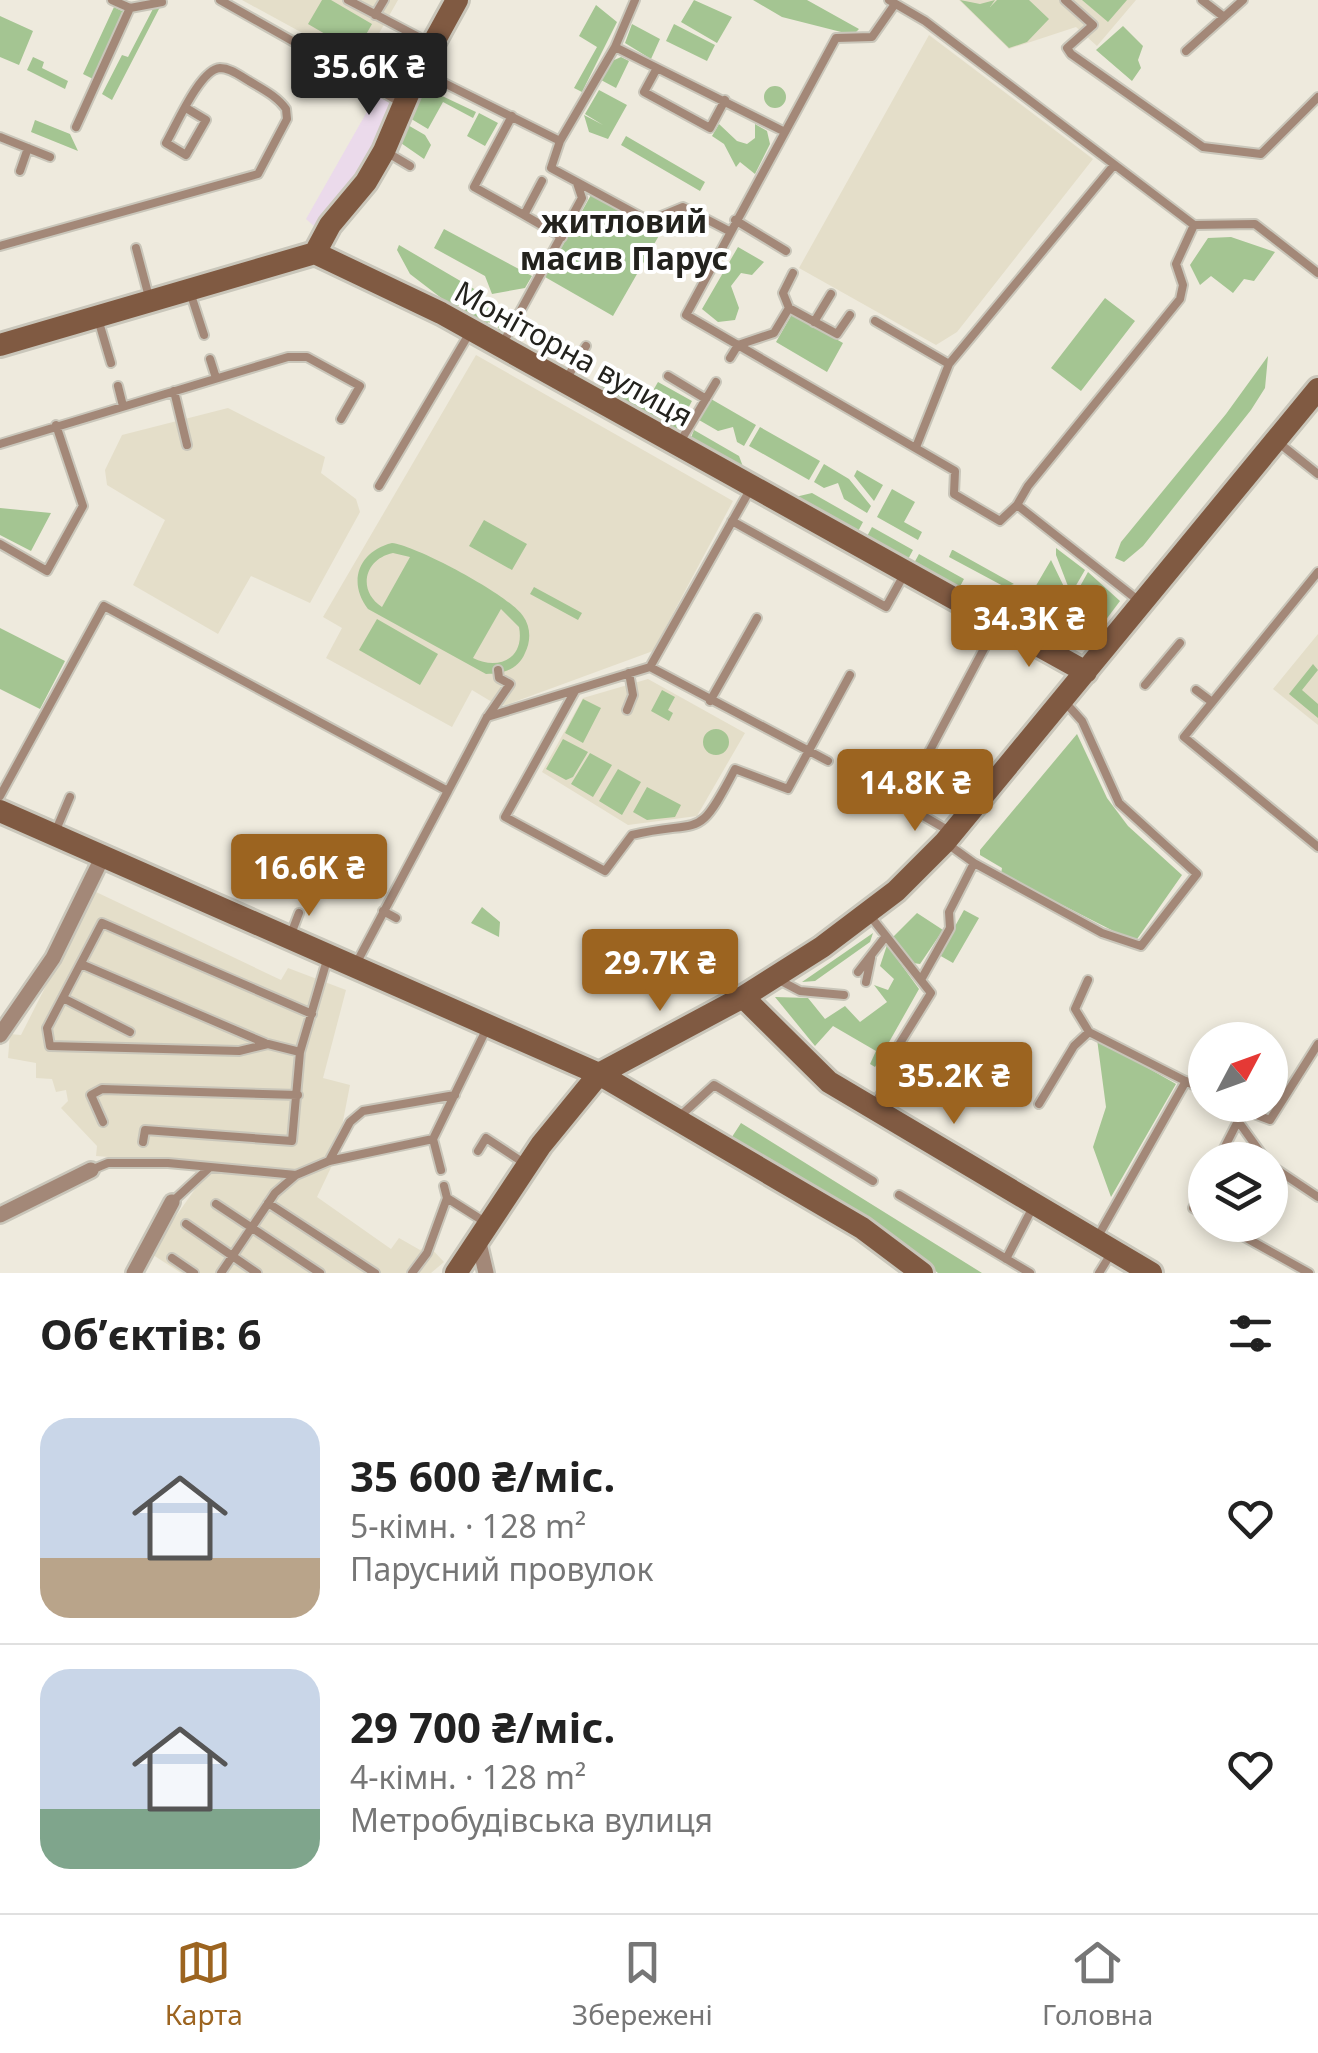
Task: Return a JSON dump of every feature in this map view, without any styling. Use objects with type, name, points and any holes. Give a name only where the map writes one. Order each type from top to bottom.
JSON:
[{"type":"street","points":[[0,346],[316,253],[330,224],[366,182],[384,151],[418,70],[457,0]]},
{"type":"street","name":"Моніторна вулиця","points":[[316,253],[472,330],[529,368],[564,382],[1086,672]]},
{"type":"street","points":[[456,1273],[579,1094],[599,1074],[775,978],[868,914],[949,838],[1318,389]]},
{"type":"street","points":[[0,811],[599,1074],[862,1228],[922,1273]]},
{"type":"street","points":[[0,1035],[53,958],[103,856]]},
{"type":"street","points":[[743,996],[829,1082],[1151,1273]]},
{"type":"street","points":[[0,1215],[91,1170]]},
{"type":"street","points":[[134,1273],[172,1202]]},
{"type":"street","points":[[484,1234],[486,1273]]},
{"type":"lane","points":[[112,0],[130,8],[162,2]]},
{"type":"lane","points":[[220,0],[404,104]]},
{"type":"lane","points":[[348,0],[432,44]]},
{"type":"lane","points":[[376,15],[384,0]]},
{"type":"lane","points":[[635,0],[615,47],[560,141],[551,168],[649,220],[683,207],[731,232]]},
{"type":"lane","points":[[1065,0],[1093,25],[1066,48],[1071,54],[1203,147],[1261,154],[1318,97]]},
{"type":"lane","points":[[1202,0],[1224,17]]},
{"type":"lane","points":[[1186,51],[1243,0]]},
{"type":"lane","points":[[1194,225],[1176,264],[1183,285],[1180,300],[1028,486],[1018,505],[1000,521],[954,494],[955,471],[686,315],[836,38],[872,37],[892,2],[925,21],[1194,225],[1254,224],[1318,273]]},
{"type":"lane","points":[[76,127],[130,8]]},
{"type":"lane","points":[[615,47],[783,132]]},
{"type":"lane","points":[[0,246],[258,174],[286,118],[286,110],[275,97],[222,68],[205,75],[186,108],[166,144],[186,155],[206,120],[186,108]]},
{"type":"lane","points":[[657,68],[644,92],[710,128],[724,100]]},
{"type":"lane","points":[[418,70],[560,141]]},
{"type":"lane","points":[[512,116],[474,187],[562,237]]},
{"type":"lane","points":[[0,136],[50,157]]},
{"type":"lane","points":[[20,171],[28,148]]},
{"type":"lane","points":[[384,151],[410,166]]},
{"type":"lane","points":[[916,447],[949,364],[1114,165]]},
{"type":"lane","points":[[524,215],[542,181]]},
{"type":"lane","points":[[501,346],[582,198],[577,182]]},
{"type":"lane","points":[[125,210],[130,224]]},
{"type":"lane","points":[[735,220],[786,251]]},
{"type":"lane","points":[[136,248],[150,302]]},
{"type":"lane","points":[[793,274],[783,293],[789,308],[837,334],[850,315]]},
{"type":"lane","points":[[190,290],[204,335]]},
{"type":"lane","points":[[814,322],[830,294]]},
{"type":"lane","points":[[730,358],[738,345],[774,334],[789,308]]},
{"type":"lane","points":[[98,317],[111,363]]},
{"type":"lane","points":[[875,321],[949,364]]},
{"type":"lane","points":[[379,486],[472,330]]},
{"type":"lane","points":[[564,382],[586,346]]},
{"type":"lane","points":[[0,444],[288,357],[308,357],[360,386],[341,419]]},
{"type":"lane","points":[[210,359],[216,378]]},
{"type":"lane","points":[[668,376],[706,399]]},
{"type":"lane","points":[[678,446],[716,382]]},
{"type":"lane","points":[[118,386],[123,406]]},
{"type":"lane","points":[[174,390],[188,445]]},
{"type":"lane","points":[[0,544],[47,571],[83,506],[56,425]]},
{"type":"lane","points":[[1276,440],[1318,474]]},
{"type":"lane","points":[[650,668],[752,487]]},
{"type":"lane","points":[[1018,505],[1142,604]]},
{"type":"lane","points":[[732,521],[886,607],[905,573]]},
{"type":"lane","points":[[1318,572],[1184,737],[1318,847]]},
{"type":"lane","points":[[0,796],[104,606],[448,791]]},
{"type":"lane","points":[[710,701],[757,618]]},
{"type":"lane","points":[[903,801],[997,624]]},
{"type":"lane","points":[[1145,685],[1180,643]]},
{"type":"lane","points":[[1163,664],[1174,673]]},
{"type":"lane","points":[[487,717],[650,668],[828,761]]},
{"type":"lane","points":[[355,967],[487,717],[510,684],[499,678],[498,670]]},
{"type":"lane","points":[[627,710],[633,695],[628,673]]},
{"type":"lane","points":[[574,690],[504,817],[605,871],[632,835],[691,829],[706,818],[735,768],[788,789],[850,674]]},
{"type":"lane","points":[[1196,690],[1212,702]]},
{"type":"lane","points":[[851,774],[903,801],[974,863],[1127,945],[1141,946],[1196,874],[1119,803],[1082,721],[1064,700]]},
{"type":"lane","points":[[54,834],[70,797]]},
{"type":"lane","points":[[922,978],[950,928],[949,912],[974,863]]},
{"type":"lane","points":[[382,911],[396,918]]},
{"type":"lane","points":[[290,939],[298,912]]},
{"type":"lane","points":[[868,914],[931,992],[884,1069],[882,1092],[872,1108]]},
{"type":"lane","points":[[1163,918],[1173,927]]},
{"type":"lane","points":[[268,1044],[239,1051],[50,1046],[48,1028],[102,924],[312,1014]]},
{"type":"lane","points":[[858,972],[886,936]]},
{"type":"lane","points":[[144,1142],[145,1130],[292,1141],[300,1052],[328,956]]},
{"type":"lane","points":[[866,982],[871,958]]},
{"type":"lane","points":[[81,964],[268,1044],[300,1052]]},
{"type":"lane","points":[[775,978],[794,990],[834,990],[844,995]]},
{"type":"lane","points":[[1088,980],[1075,1009],[1089,1032],[1186,1081],[1104,1247],[1099,1273]]},
{"type":"lane","points":[[63,998],[130,1032]]},
{"type":"lane","points":[[441,1170],[433,1139],[488,1026]]},
{"type":"lane","points":[[1039,1104],[1074,1046],[1089,1032]]},
{"type":"lane","points":[[1288,1092],[1318,1044]]},
{"type":"lane","points":[[675,1120],[714,1085],[873,1181]]},
{"type":"lane","points":[[103,1122],[91,1096],[102,1088],[298,1096]]},
{"type":"lane","points":[[329,1160],[350,1122],[363,1111],[455,1095]]},
{"type":"lane","points":[[478,1152],[486,1138],[528,1165]]},
{"type":"lane","points":[[220,1273],[268,1203],[296,1175],[329,1160],[433,1139]]},
{"type":"lane","points":[[91,1170],[108,1164],[296,1175]]},
{"type":"lane","points":[[172,1202],[210,1167]]},
{"type":"lane","points":[[1288,1177],[1318,1197]]},
{"type":"lane","points":[[444,1186],[447,1198],[484,1234]]},
{"type":"lane","points":[[899,1195],[1030,1273]]},
{"type":"lane","points":[[412,1273],[427,1254],[447,1198]]},
{"type":"lane","points":[[268,1203],[375,1273]]},
{"type":"lane","points":[[216,1204],[320,1273]]},
{"type":"lane","points":[[1006,1258],[1034,1206]]},
{"type":"lane","points":[[186,1224],[257,1273]]},
{"type":"lane","points":[[1253,1242],[1309,1273]]},
{"type":"lane","points":[[172,1258],[194,1273]]},
{"type":"shaded area","points":[[242,0],[398,0],[361,65]]},
{"type":"shaded area","points":[[959,0],[1136,0],[1097,46],[1076,27],[1009,49]]},
{"type":"shaded area","points":[[929,35],[1093,159],[957,332],[936,345],[799,268]]},
{"type":"shaded area","points":[[377,94],[397,106],[342,200],[314,226],[306,219]]},
{"type":"shaded area","points":[[476,355],[733,501],[653,651],[506,705],[497,705],[472,690],[452,727],[326,658],[342,628],[323,617]]},
{"type":"shaded area","points":[[228,408],[325,457],[321,473],[356,499],[360,512],[310,603],[251,576],[218,634],[133,585],[165,520],[107,485],[105,470],[122,435]]},
{"type":"shaded area","points":[[1318,634],[1318,725],[1273,689]]},
{"type":"shaded area","points":[[648,679],[745,733],[697,816],[628,825],[542,772],[583,698]]},
{"type":"shaded area","points":[[94,891],[281,980],[288,968],[346,990],[323,1078],[350,1085],[336,1157],[317,1197],[391,1249],[399,1238],[420,1250],[428,1245],[444,1262],[431,1273],[181,1273],[150,1253],[212,1165],[96,1156],[97,1146],[61,1108],[68,1101],[66,1090],[56,1092],[52,1079],[36,1078],[36,1063],[8,1058],[10,1034],[21,1035]]},
{"type":"green space","points":[[322,0],[331,0],[372,24],[356,52],[308,24]]},
{"type":"green space","points":[[694,0],[732,17],[717,43],[681,22]]},
{"type":"green space","points":[[753,0],[807,0],[859,29],[853,35],[782,17]]},
{"type":"green space","points":[[960,0],[980,4],[995,0],[990,7],[997,0],[1029,0],[1049,19],[1027,42],[1009,48]]},
{"type":"green space","points":[[1082,0],[1127,0],[1108,22]]},
{"type":"green space","points":[[155,5],[160,7],[112,100],[102,94],[122,55],[128,57]]},
{"type":"green space","points":[[596,5],[617,22],[582,92],[574,88],[597,47],[579,36]]},
{"type":"green space","points":[[114,7],[124,12],[93,79],[83,74]]},
{"type":"green space","points":[[0,16],[33,31],[19,65],[0,57]]},
{"type":"green space","points":[[632,24],[660,39],[651,59],[625,43]]},
{"type":"green space","points":[[674,24],[715,45],[707,61],[666,41]]},
{"type":"green space","points":[[1123,26],[1143,46],[1138,60],[1141,68],[1132,81],[1096,50]]},
{"type":"green space","points":[[33,57],[44,62],[42,68],[68,81],[65,89],[27,70]]},
{"type":"green space","points":[[621,57],[629,61],[616,88],[601,80],[612,61]]},
{"type":"green space","points":[[421,86],[476,112],[473,118],[443,102],[428,129],[408,117]]},
{"type":"green space","points":[[775,86],[783,89],[783,105],[775,108],[767,105],[764,97],[767,89]]},
{"type":"green space","points":[[599,90],[627,105],[608,139],[589,132],[584,115],[603,125],[585,114]]},
{"type":"green space","points":[[479,113],[498,123],[485,146],[467,136]]},
{"type":"green space","points":[[35,120],[70,134],[78,151],[31,132]]},
{"type":"green space","points":[[406,124],[425,135],[431,145],[424,159],[398,141]]},
{"type":"green space","points":[[719,124],[737,141],[747,144],[755,138],[755,124],[767,131],[770,144],[755,174],[740,162],[736,167],[724,144],[712,136]]},
{"type":"green space","points":[[626,136],[705,182],[700,191],[621,145]]},
{"type":"green space","points":[[591,195],[650,225],[669,218],[613,316],[545,277]]},
{"type":"green space","points":[[444,229],[532,276],[525,288],[492,294],[485,276],[434,248]]},
{"type":"green space","points":[[1231,237],[1275,252],[1254,281],[1244,279],[1233,293],[1211,276],[1200,285],[1190,265],[1208,238]]},
{"type":"green space","points":[[399,245],[484,298],[453,307],[410,274],[397,250]]},
{"type":"green space","points":[[738,247],[764,262],[752,275],[741,273],[731,286],[739,308],[735,320],[718,322],[702,309]]},
{"type":"green space","points":[[1105,298],[1135,321],[1081,391],[1051,368]]},
{"type":"green space","points":[[486,302],[493,314],[509,323],[493,339],[499,328],[488,322],[483,330],[458,312]]},
{"type":"green space","points":[[792,314],[843,343],[827,372],[776,342]]},
{"type":"green space","points":[[1268,356],[1265,388],[1251,410],[1143,546],[1124,562],[1115,558],[1121,542],[1226,414]]},
{"type":"green space","points":[[604,382],[680,423],[677,429],[599,391]]},
{"type":"green space","points":[[658,382],[692,401],[685,414],[651,394]]},
{"type":"green space","points":[[711,399],[756,425],[744,446],[737,442],[733,427],[718,431],[699,420]]},
{"type":"green space","points":[[760,427],[820,461],[809,480],[749,446]]},
{"type":"green space","points":[[694,430],[739,456],[745,472],[690,440]]},
{"type":"green space","points":[[824,464],[849,479],[871,506],[867,513],[844,499],[838,483],[824,488],[814,482]]},
{"type":"green space","points":[[857,470],[883,485],[874,501],[854,476]]},
{"type":"green space","points":[[892,489],[915,502],[904,522],[922,532],[918,540],[877,517]]},
{"type":"green space","points":[[812,493],[863,522],[856,535],[791,498]]},
{"type":"green space","points":[[0,508],[51,513],[31,551],[0,535]]},
{"type":"green space","points":[[484,520],[527,544],[512,570],[469,546]]},
{"type":"green space","points":[[872,527],[913,550],[906,563],[865,540]]},
{"type":"green space","points":[[392,543],[421,553],[482,584],[514,607],[526,620],[529,634],[522,659],[504,672],[486,674],[368,609],[358,588],[358,578],[364,560]],"holes":[[[393,553],[410,557],[382,607],[369,593],[367,576],[376,562]],[[501,609],[519,627],[518,647],[501,662],[473,658]]]},
{"type":"green space","points":[[1056,548],[1085,570],[1071,594],[1056,555]]},
{"type":"green space","points":[[952,550],[1014,584],[1005,587],[949,557]]},
{"type":"green space","points":[[919,554],[964,579],[957,592],[912,567]]},
{"type":"green space","points":[[1051,560],[1068,595],[1056,618],[1027,601]]},
{"type":"green space","points":[[1088,572],[1120,601],[1093,637],[1073,599]]},
{"type":"green space","points":[[534,587],[582,613],[578,620],[530,594]]},
{"type":"green space","points":[[377,619],[438,654],[420,685],[359,650]]},
{"type":"green space","points":[[0,628],[65,661],[40,709],[0,689]]},
{"type":"green space","points":[[1313,664],[1318,670],[1302,690],[1318,704],[1318,718],[1289,694]]},
{"type":"green space","points":[[662,690],[675,697],[668,710],[673,713],[669,721],[651,711]]},
{"type":"green space","points":[[583,699],[601,708],[583,743],[565,733]]},
{"type":"green space","points":[[716,729],[725,733],[729,742],[725,751],[716,755],[707,751],[703,742],[707,733]]},
{"type":"green space","points":[[1077,734],[1107,798],[1128,826],[1182,875],[1135,942],[1001,874],[1002,868],[980,855],[980,850]]},
{"type":"green space","points":[[563,739],[588,752],[573,777],[566,780],[546,769]]},
{"type":"green space","points":[[590,753],[612,765],[593,797],[571,784]]},
{"type":"green space","points":[[618,769],[641,782],[622,815],[599,801]]},
{"type":"green space","points":[[647,787],[681,805],[675,817],[647,820],[633,812]]},
{"type":"green space","points":[[482,907],[500,922],[499,937],[471,923]]},
{"type":"green space","points":[[964,910],[979,918],[953,963],[939,955]]},
{"type":"green space","points":[[917,913],[943,930],[920,964],[913,963],[893,937]]},
{"type":"green space","points":[[873,933],[870,942],[815,981],[802,982]]},
{"type":"green space","points":[[887,945],[919,989],[875,1067],[870,1064],[876,1051],[833,1026],[815,1046],[775,997],[808,998],[825,1019],[845,1006],[860,1022],[887,1002],[874,985],[888,990],[894,979],[880,966]]},
{"type":"green space","points":[[1097,1039],[1176,1084],[1111,1197],[1093,1147],[1106,1107]]},
{"type":"green space","points":[[741,1123],[982,1273],[938,1273],[867,1219],[730,1140]]},
{"type":"district","name":"житловий масив Парус","points":[[624,238]]}]
